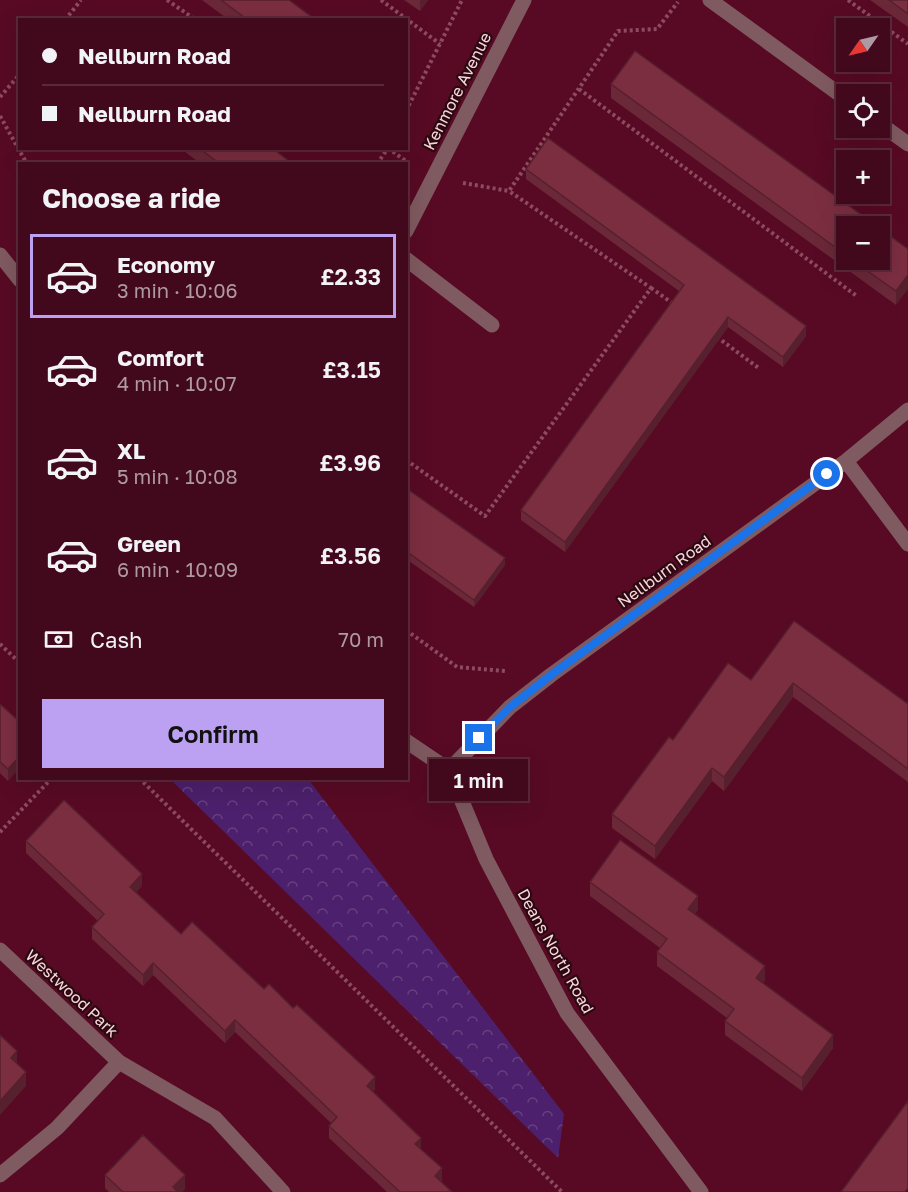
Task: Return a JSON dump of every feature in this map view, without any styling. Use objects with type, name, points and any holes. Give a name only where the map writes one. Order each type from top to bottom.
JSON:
[{"type":"street","name":"Kenmore Avenue","points":[[408,227],[524,0]]},
{"type":"street","points":[[710,0],[836,92]]},
{"type":"street","points":[[890,131],[908,144]]},
{"type":"street","points":[[0,255],[18,278]]},
{"type":"street","points":[[408,261],[492,325]]},
{"type":"street","name":"Nellburn Road","points":[[449,770],[510,707],[846,460],[908,410]]},
{"type":"street","points":[[846,460],[908,544]]},
{"type":"street","points":[[408,742],[449,770]]},
{"type":"street","name":"Deans North Road","points":[[449,770],[486,859],[567,1013],[700,1192]]},
{"type":"street","name":"Westwood Park","points":[[0,950],[119,1062],[215,1118],[283,1192]]},
{"type":"street","name":"Westwood Park","points":[[0,1175],[57,1128],[119,1062]]},
{"type":"path","points":[[67,18],[81,0]]},
{"type":"path","points":[[167,0],[193,18]]},
{"type":"path","points":[[381,0],[405,18]]},
{"type":"path","points":[[408,107],[462,0]]},
{"type":"path","points":[[508,191],[618,31],[657,29],[680,0]]},
{"type":"path","points":[[848,0],[908,44]]},
{"type":"path","points":[[408,20],[440,44]]},
{"type":"path","points":[[0,97],[18,76]]},
{"type":"path","points":[[579,89],[858,297]]},
{"type":"path","points":[[0,116],[18,148]]},
{"type":"path","points":[[432,178],[508,191],[679,308]]},
{"type":"path","points":[[408,461],[485,516],[651,288]]},
{"type":"path","points":[[715,335],[760,369]]},
{"type":"path","points":[[408,631],[457,667],[551,675]]},
{"type":"path","points":[[0,644],[18,661]]},
{"type":"path","points":[[0,832],[50,780]]},
{"type":"path","points":[[141,780],[562,1192]]},
{"type":"green space","points":[[171,780],[309,780],[564,1114],[558,1158]]},
{"type":"building","points":[[221,0],[289,0],[313,18],[245,18]]},
{"type":"building","points":[[889,0],[908,0],[908,14]]},
{"type":"building","points":[[635,51],[836,196],[836,204],[847,204],[863,216],[836,216],[836,248],[611,84]]},
{"type":"building","points":[[548,138],[806,326],[783,357],[728,317],[565,542],[521,510],[684,285],[526,169]]},
{"type":"building","points":[[202,150],[275,150],[290,162],[217,162]]},
{"type":"building","points":[[890,236],[908,249],[908,275],[896,291],[866,270],[890,270]]},
{"type":"building","points":[[408,489],[505,558],[474,600],[408,552]]},
{"type":"building","points":[[794,621],[908,704],[908,769],[793,683],[724,777],[712,768],[655,846],[612,814],[669,737],[673,740],[728,663],[751,680]]},
{"type":"building","points":[[0,704],[18,720],[18,758],[8,769],[0,762]]},
{"type":"building","points":[[64,800],[142,874],[130,887],[181,934],[192,922],[264,989],[269,984],[293,1008],[297,1005],[375,1077],[367,1086],[421,1138],[415,1144],[442,1168],[435,1176],[452,1192],[400,1192],[329,1126],[337,1117],[235,1020],[225,1031],[153,963],[143,975],[92,927],[104,914],[26,841]]},
{"type":"building","points":[[620,840],[698,896],[688,909],[765,966],[756,978],[833,1035],[802,1078],[725,1021],[734,1009],[657,952],[667,939],[590,882]]},
{"type":"building","points":[[0,1035],[17,1051],[11,1058],[26,1072],[0,1101]]},
{"type":"building","points":[[908,1101],[908,1188],[905,1192],[841,1192]]},
{"type":"building","points":[[143,1135],[185,1175],[173,1187],[178,1192],[123,1192],[105,1175]]},
{"type":"route","points":[[479,738],[510,707],[551,675],[827,474]]}]
